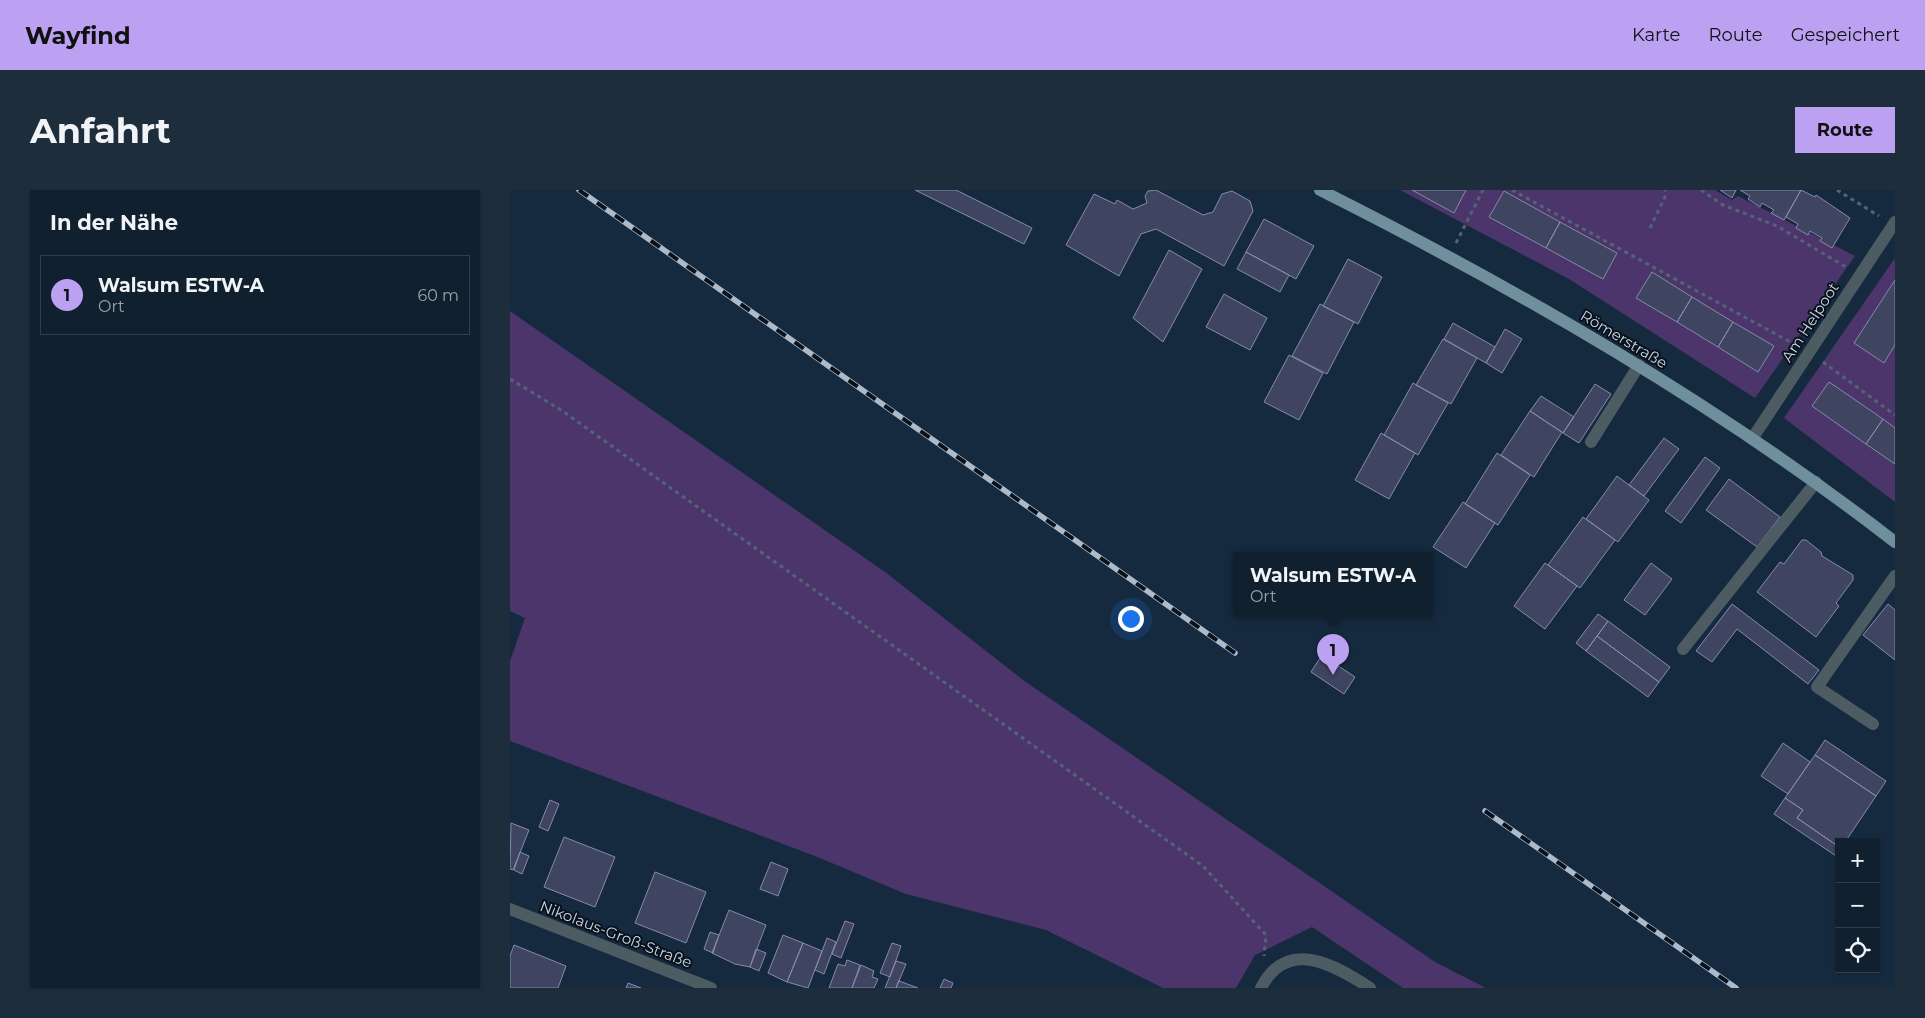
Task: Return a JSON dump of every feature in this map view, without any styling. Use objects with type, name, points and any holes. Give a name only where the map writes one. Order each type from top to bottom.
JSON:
[{"type":"main road","name":"Römerstraße","points":[[1320,190],[1449,258],[1639,365],[1816,482],[1895,542]]},
{"type":"street","name":"Am Helpoot","points":[[1752,439],[1894,224]]},
{"type":"street","points":[[1591,442],[1639,365]]},
{"type":"street","points":[[1683,649],[1816,482]]},
{"type":"street","points":[[1873,724],[1817,687],[1895,576]]},
{"type":"street","name":"Nikolaus-Groß-Straße","points":[[510,909],[711,988]]},
{"type":"street","points":[[1261,988],[1268,975],[1279,965],[1290,960],[1321,961],[1351,975],[1370,988]]},
{"type":"path","points":[[1449,258],[1483,190]]},
{"type":"path","points":[[1512,190],[1809,353],[1895,415]]},
{"type":"path","points":[[1650,228],[1665,197],[1665,190]]},
{"type":"path","points":[[1701,190],[1723,205],[1777,226],[1860,276]]},
{"type":"path","points":[[1837,190],[1894,224]]},
{"type":"path","points":[[510,380],[561,410],[1203,866],[1266,935],[1264,956],[1279,965]]},
{"type":"shaded area","points":[[1400,190],[1715,190],[1732,200],[1738,196],[1855,256],[1755,398],[1569,279]]},
{"type":"shaded area","points":[[1895,258],[1895,502],[1784,418]]},
{"type":"shaded area","points":[[510,311],[885,572],[1023,680],[1435,962],[1486,988],[1403,988],[1312,927],[1255,955],[1236,988],[1163,988],[1046,930],[906,894],[815,856],[510,741],[510,661],[525,618],[510,611]]},
{"type":"building","points":[[915,190],[956,190],[1032,228],[1024,244]]},
{"type":"building","points":[[1156,190],[1203,215],[1213,212],[1222,194],[1232,191],[1250,201],[1253,211],[1224,266],[1156,229],[1141,234],[1119,276],[1066,245],[1094,194],[1115,204],[1117,200],[1133,209],[1147,203],[1145,196],[1148,191]]},
{"type":"building","points":[[1412,190],[1466,190],[1454,213]]},
{"type":"building","points":[[1720,190],[1736,190],[1732,198]]},
{"type":"building","points":[[1740,190],[1801,190],[1784,220],[1771,213],[1774,210],[1762,203],[1760,207],[1748,199],[1750,196]]},
{"type":"building","points":[[1801,190],[1815,197],[1816,195],[1850,218],[1832,248],[1820,241],[1822,238],[1810,231],[1808,235],[1796,228],[1798,224],[1786,217]]},
{"type":"building","points":[[1504,191],[1560,222],[1546,248],[1489,217]]},
{"type":"building","points":[[1264,219],[1314,246],[1296,279],[1246,252]]},
{"type":"building","points":[[1560,222],[1617,253],[1603,279],[1546,248]]},
{"type":"building","points":[[1169,250],[1202,269],[1163,342],[1133,318]]},
{"type":"building","points":[[1246,252],[1289,275],[1280,292],[1237,269]]},
{"type":"building","points":[[1348,259],[1382,277],[1358,324],[1323,306]]},
{"type":"building","points":[[1652,272],[1692,297],[1677,322],[1636,298]]},
{"type":"building","points":[[1895,280],[1895,345],[1884,363],[1854,343]]},
{"type":"building","points":[[1224,294],[1267,318],[1250,350],[1206,327]]},
{"type":"building","points":[[1692,297],[1733,322],[1718,347],[1677,322]]},
{"type":"building","points":[[1320,304],[1354,322],[1327,374],[1292,356]]},
{"type":"building","points":[[1733,322],[1774,346],[1758,372],[1718,347]]},
{"type":"building","points":[[1453,323],[1495,347],[1486,363],[1444,339]]},
{"type":"building","points":[[1505,329],[1522,339],[1502,373],[1486,363]]},
{"type":"building","points":[[1443,339],[1477,358],[1451,404],[1416,385]]},
{"type":"building","points":[[1289,355],[1323,373],[1299,420],[1264,402]]},
{"type":"building","points":[[1829,382],[1883,419],[1866,444],[1812,406]]},
{"type":"building","points":[[1413,383],[1448,403],[1418,455],[1384,435]]},
{"type":"building","points":[[1595,384],[1611,394],[1579,443],[1563,433]]},
{"type":"building","points":[[1541,396],[1574,417],[1563,433],[1530,411]]},
{"type":"building","points":[[1530,411],[1562,432],[1534,477],[1501,455]]},
{"type":"building","points":[[1883,419],[1895,428],[1895,464],[1866,444]]},
{"type":"building","points":[[1381,433],[1415,453],[1389,499],[1355,480]]},
{"type":"building","points":[[1664,438],[1679,449],[1644,496],[1629,485]]},
{"type":"building","points":[[1497,453],[1530,475],[1498,525],[1465,504]]},
{"type":"building","points":[[1705,457],[1720,468],[1681,523],[1665,511]]},
{"type":"building","points":[[1617,476],[1649,500],[1618,542],[1586,519]]},
{"type":"building","points":[[1729,479],[1780,517],[1757,547],[1706,510]]},
{"type":"building","points":[[1463,502],[1495,523],[1466,568],[1433,547]]},
{"type":"building","points":[[1583,517],[1615,540],[1580,588],[1548,565]]},
{"type":"building","points":[[1802,540],[1806,540],[1821,552],[1822,556],[1853,575],[1853,580],[1836,603],[1839,606],[1816,637],[1757,592],[1780,562],[1784,564]]},
{"type":"building","points":[[1545,563],[1577,586],[1545,629],[1514,606]]},
{"type":"building","points":[[1651,563],[1672,579],[1645,615],[1624,600]]},
{"type":"building","points":[[1732,604],[1819,670],[1808,684],[1737,629],[1712,662],[1696,651]]},
{"type":"building","points":[[1888,604],[1895,610],[1895,660],[1863,635]]},
{"type":"building","points":[[1598,614],[1608,621],[1586,651],[1576,643]]},
{"type":"building","points":[[1608,621],[1670,667],[1659,682],[1597,636]]},
{"type":"building","points":[[1597,636],[1659,682],[1648,697],[1586,651]]},
{"type":"building","points":[[1322,655],[1355,677],[1344,694],[1311,672]]},
{"type":"building","points":[[1825,740],[1886,781],[1876,796],[1815,755]]},
{"type":"building","points":[[1783,743],[1810,762],[1788,794],[1761,776]]},
{"type":"building","points":[[1815,755],[1876,796],[1848,838],[1835,838],[1835,844],[1797,818],[1803,810],[1785,798]]},
{"type":"building","points":[[1785,798],[1803,810],[1797,818],[1835,844],[1835,855],[1774,814]]},
{"type":"building","points":[[550,800],[559,804],[548,831],[539,827]]},
{"type":"building","points":[[511,823],[529,830],[513,870],[510,869]]},
{"type":"building","points":[[564,837],[615,857],[595,907],[544,887]]},
{"type":"building","points":[[520,852],[529,856],[522,874],[514,870]]},
{"type":"building","points":[[771,862],[788,869],[778,896],[760,889]]},
{"type":"building","points":[[655,872],[706,892],[686,943],[635,923]]},
{"type":"building","points":[[729,910],[766,925],[750,967],[735,964],[712,953]]},
{"type":"building","points":[[845,921],[854,924],[841,958],[832,954]]},
{"type":"building","points":[[710,932],[719,935],[713,953],[704,949]]},
{"type":"building","points":[[783,935],[803,943],[787,982],[768,973]]},
{"type":"building","points":[[827,938],[836,942],[824,974],[815,970]]},
{"type":"building","points":[[803,943],[822,951],[808,988],[787,982]]},
{"type":"building","points":[[892,943],[901,946],[890,977],[880,973]]},
{"type":"building","points":[[514,945],[566,966],[558,988],[510,988],[510,956]]},
{"type":"building","points":[[756,949],[766,953],[759,971],[750,967]]},
{"type":"building","points":[[847,960],[860,965],[852,988],[829,988],[838,964],[845,966]]},
{"type":"building","points":[[896,961],[906,964],[896,988],[885,988]]},
{"type":"building","points":[[861,965],[874,971],[872,977],[878,979],[874,988],[852,988]]},
{"type":"building","points":[[944,979],[953,983],[951,988],[940,988]]},
{"type":"building","points":[[899,981],[918,988],[896,988]]},
{"type":"building","points":[[628,983],[641,988],[626,988]]},
{"type":"railway","points":[[579,190],[1235,653]]},
{"type":"railway","points":[[1485,811],[1736,988]]},
{"type":"place","name":"Walsum ESTW-A","points":[[1333,675]]}]
